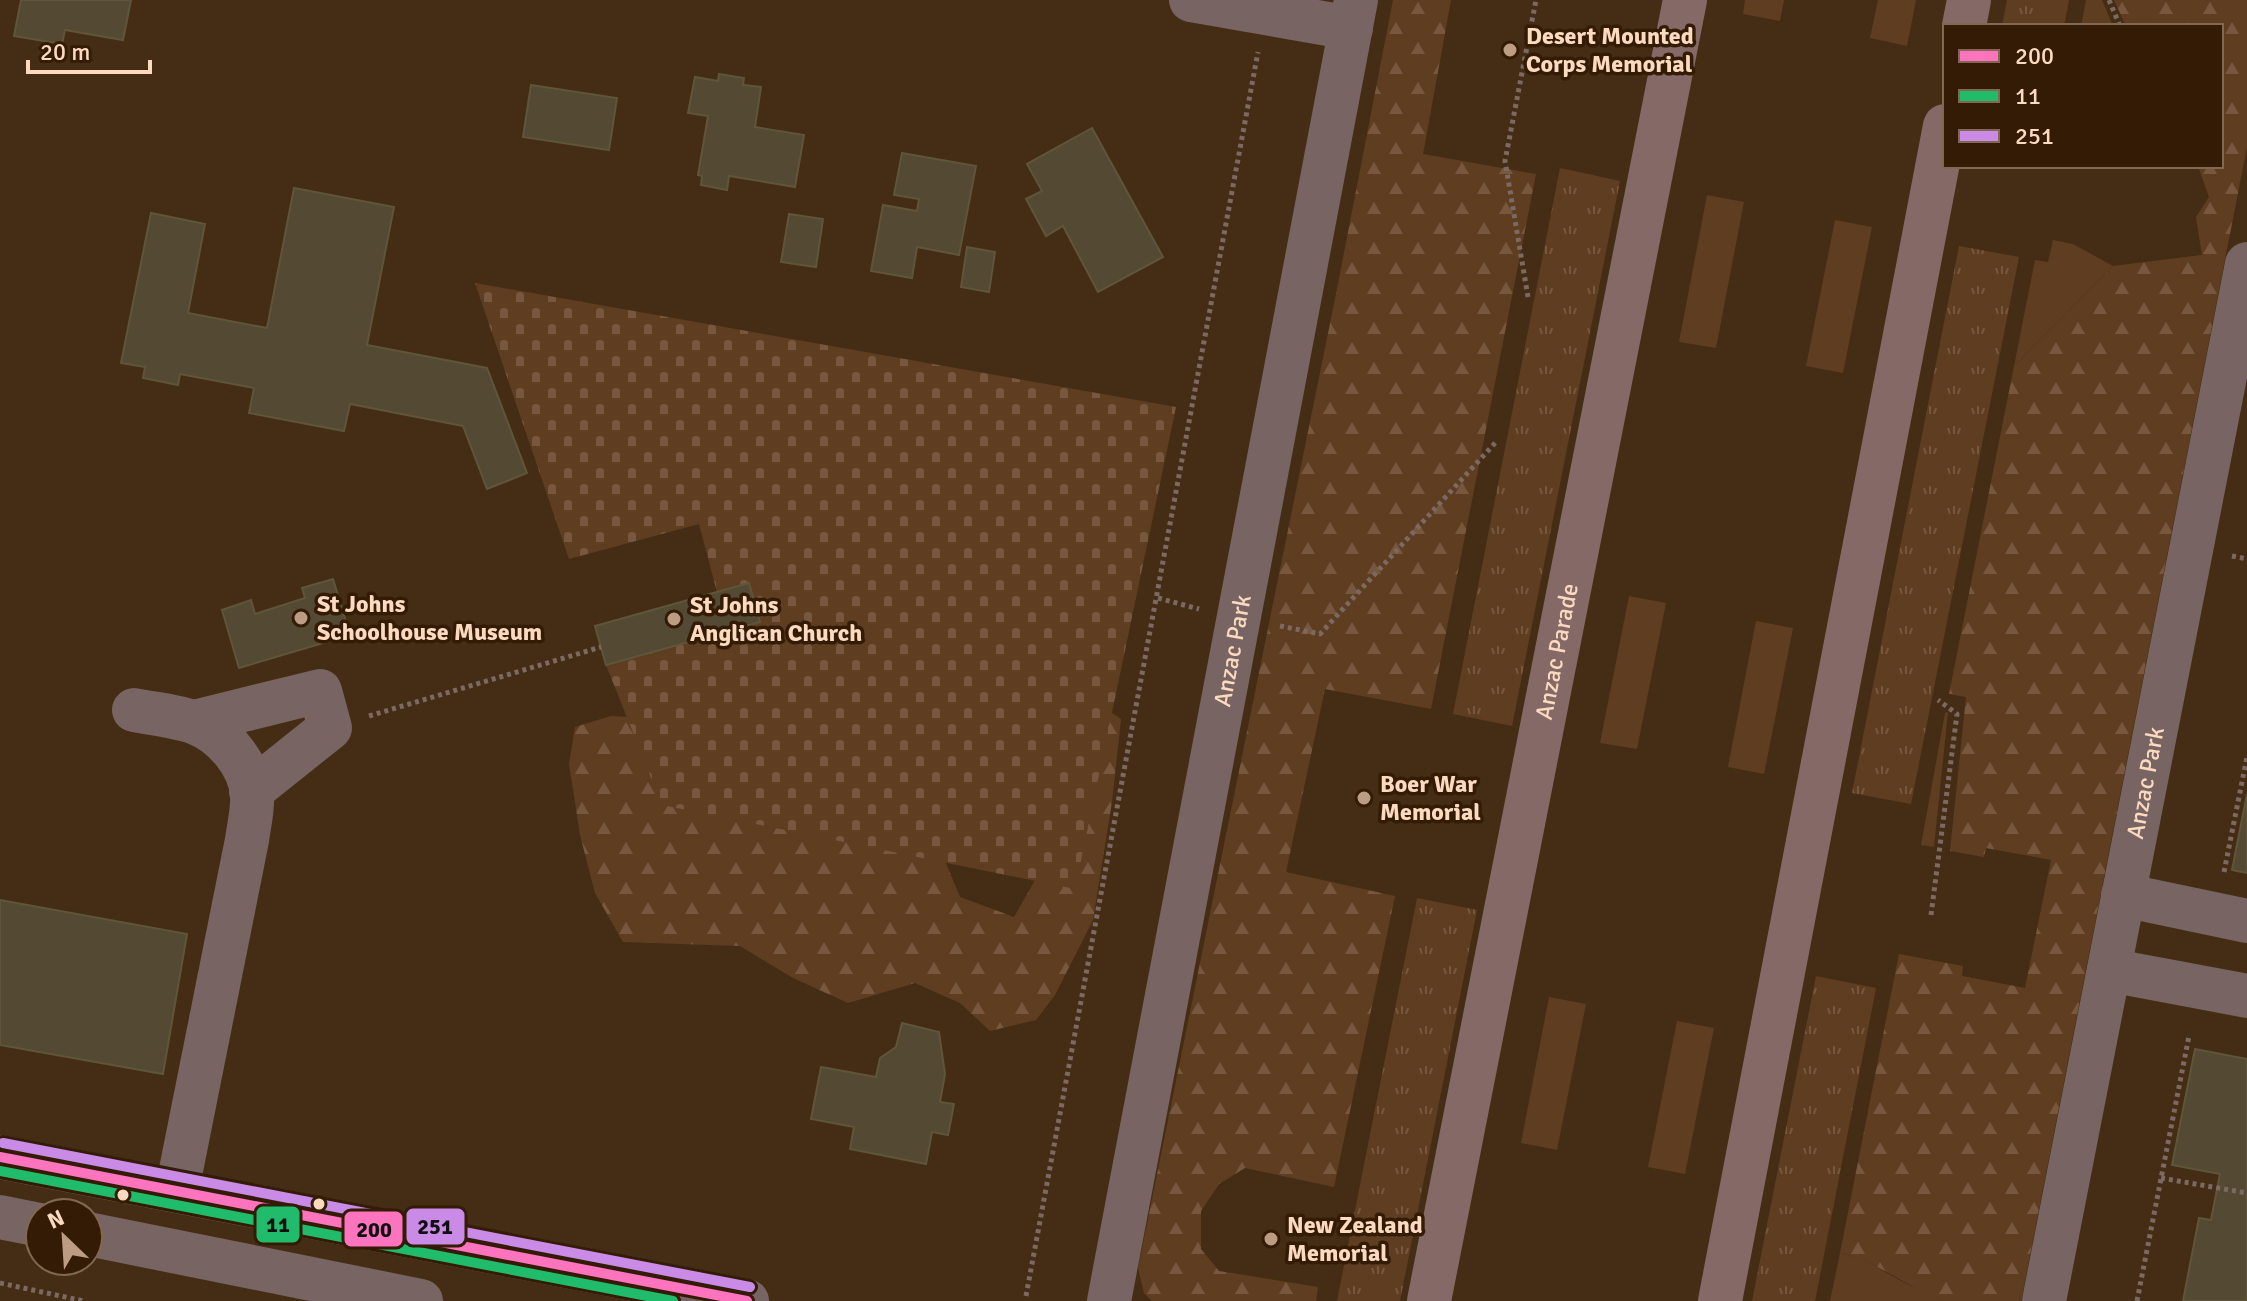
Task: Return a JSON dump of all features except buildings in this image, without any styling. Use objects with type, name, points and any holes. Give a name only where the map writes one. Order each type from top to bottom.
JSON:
[{"type":"main road","name":"Anzac Parade","points":[[1429,1301],[1685,0]]},
{"type":"main road","points":[[1964,24],[1969,0]]},
{"type":"main road","points":[[1720,1301],[1943,136]]},
{"type":"street","points":[[1191,0],[1266,13],[1354,14]]},
{"type":"street","name":"Anzac Park","points":[[1109,1301],[1354,14]]},
{"type":"street","name":"Anzac Park","points":[[2044,1301],[2247,264]]},
{"type":"street","points":[[194,722],[320,691],[330,728],[251,791]]},
{"type":"street","points":[[134,710],[194,722],[212,732],[234,752],[251,791],[247,840],[177,1190]]},
{"type":"street","points":[[2123,895],[2247,921]]},
{"type":"street","points":[[2109,970],[2247,996]]},
{"type":"street","points":[[0,1157],[747,1301]]},
{"type":"street","points":[[0,1217],[24,1222]]},
{"type":"street","points":[[104,1237],[421,1301]]},
{"type":"path","points":[[1528,297],[1505,161],[1536,0]]},
{"type":"path","points":[[2109,0],[2119,24]]},
{"type":"path","points":[[1026,1296],[1266,13]]},
{"type":"path","points":[[1158,598],[1320,634],[1496,442]]},
{"type":"path","points":[[330,728],[601,647]]},
{"type":"path","points":[[1931,915],[1957,714],[1938,700]]},
{"type":"path","points":[[2223,881],[2247,757]]},
{"type":"path","points":[[2137,1301],[2189,1036]]},
{"type":"path","points":[[2161,1178],[2247,1193]]},
{"type":"path","points":[[0,1283],[84,1301]]},
{"type":"green space","points":[[1393,0],[1451,0],[1423,154],[1536,174],[1431,709],[1325,689],[1286,872],[1395,896],[1334,1187],[1245,1168],[1219,1184],[1201,1211],[1201,1249],[1219,1271],[1318,1287],[1316,1301],[1152,1301],[1144,1293],[1138,1268]]},
{"type":"green space","points":[[1745,0],[1784,0],[1780,21],[1743,14]]},
{"type":"green space","points":[[1878,0],[1916,0],[1907,46],[1870,38]]},
{"type":"green space","points":[[2007,0],[2069,0],[2064,24],[2002,24]]},
{"type":"green space","points":[[2086,0],[2102,0],[2112,24],[2081,24]]},
{"type":"green space","points":[[2114,0],[2247,0],[2247,147],[2021,1301],[1944,1301],[1867,1262],[1840,1253],[1899,954],[1963,966],[1962,976],[2025,988],[2051,860],[1986,848],[1984,857],[1950,851],[1966,697],[1949,694],[2014,366],[2113,266],[2202,255],[2196,217],[2209,197],[2199,168],[2223,168],[2223,24],[2125,24]]},
{"type":"green space","points":[[1560,168],[1620,181],[1512,726],[1453,714]]},
{"type":"green space","points":[[1707,195],[1744,202],[1716,348],[1679,342]]},
{"type":"green space","points":[[1835,220],[1872,227],[1843,373],[1806,366]]},
{"type":"green space","points":[[2053,240],[2073,244],[2113,266],[2014,366],[2035,260],[2048,262]]},
{"type":"green space","points":[[1959,246],[2019,257],[1911,804],[1852,793]]},
{"type":"green space","points":[[475,283],[1176,407],[1075,889],[662,805],[606,665],[759,622],[750,584],[717,592],[699,524],[569,559]]},
{"type":"green space","points":[[1629,596],[1666,603],[1637,749],[1600,743]]},
{"type":"green space","points":[[1756,621],[1793,628],[1764,774],[1728,767]]},
{"type":"green space","points":[[1058,677],[1121,719],[1112,802],[1093,920],[1055,995],[1036,1020],[990,1031],[960,1003],[915,983],[848,1003],[793,978],[740,946],[623,942],[595,893],[580,835],[569,764],[575,727],[611,716],[677,720],[927,818],[960,897],[1014,917],[1067,824]]},
{"type":"green space","points":[[1948,712],[1934,847],[1921,845],[1945,713]]},
{"type":"green space","points":[[1417,898],[1477,910],[1400,1301],[1337,1301]]},
{"type":"green space","points":[[1816,976],[1876,988],[1815,1301],[1752,1301]]},
{"type":"green space","points":[[1549,997],[1586,1004],[1557,1150],[1521,1143]]},
{"type":"green space","points":[[1677,1021],[1714,1028],[1685,1174],[1648,1167]]},
{"type":"green space","points":[[1840,1253],[1862,1259],[1945,1301],[1830,1301]]},
{"type":"transit line","name":"251","points":[[3,1143],[750,1287]]},
{"type":"transit line","name":"200","points":[[0,1157],[747,1301]]},
{"type":"transit line","name":"11","points":[[0,1171],[673,1301]]},
{"type":"place","name":"Desert Mounted Corps Memorial","points":[[1510,50]]},
{"type":"place","name":"St Johns Schoolhouse Museum","points":[[301,618]]},
{"type":"place","name":"St Johns Anglican Church","points":[[674,619]]},
{"type":"place","name":"Boer War Memorial","points":[[1364,798]]},
{"type":"place","name":"New Zealand Memorial","points":[[1271,1239]]}]
